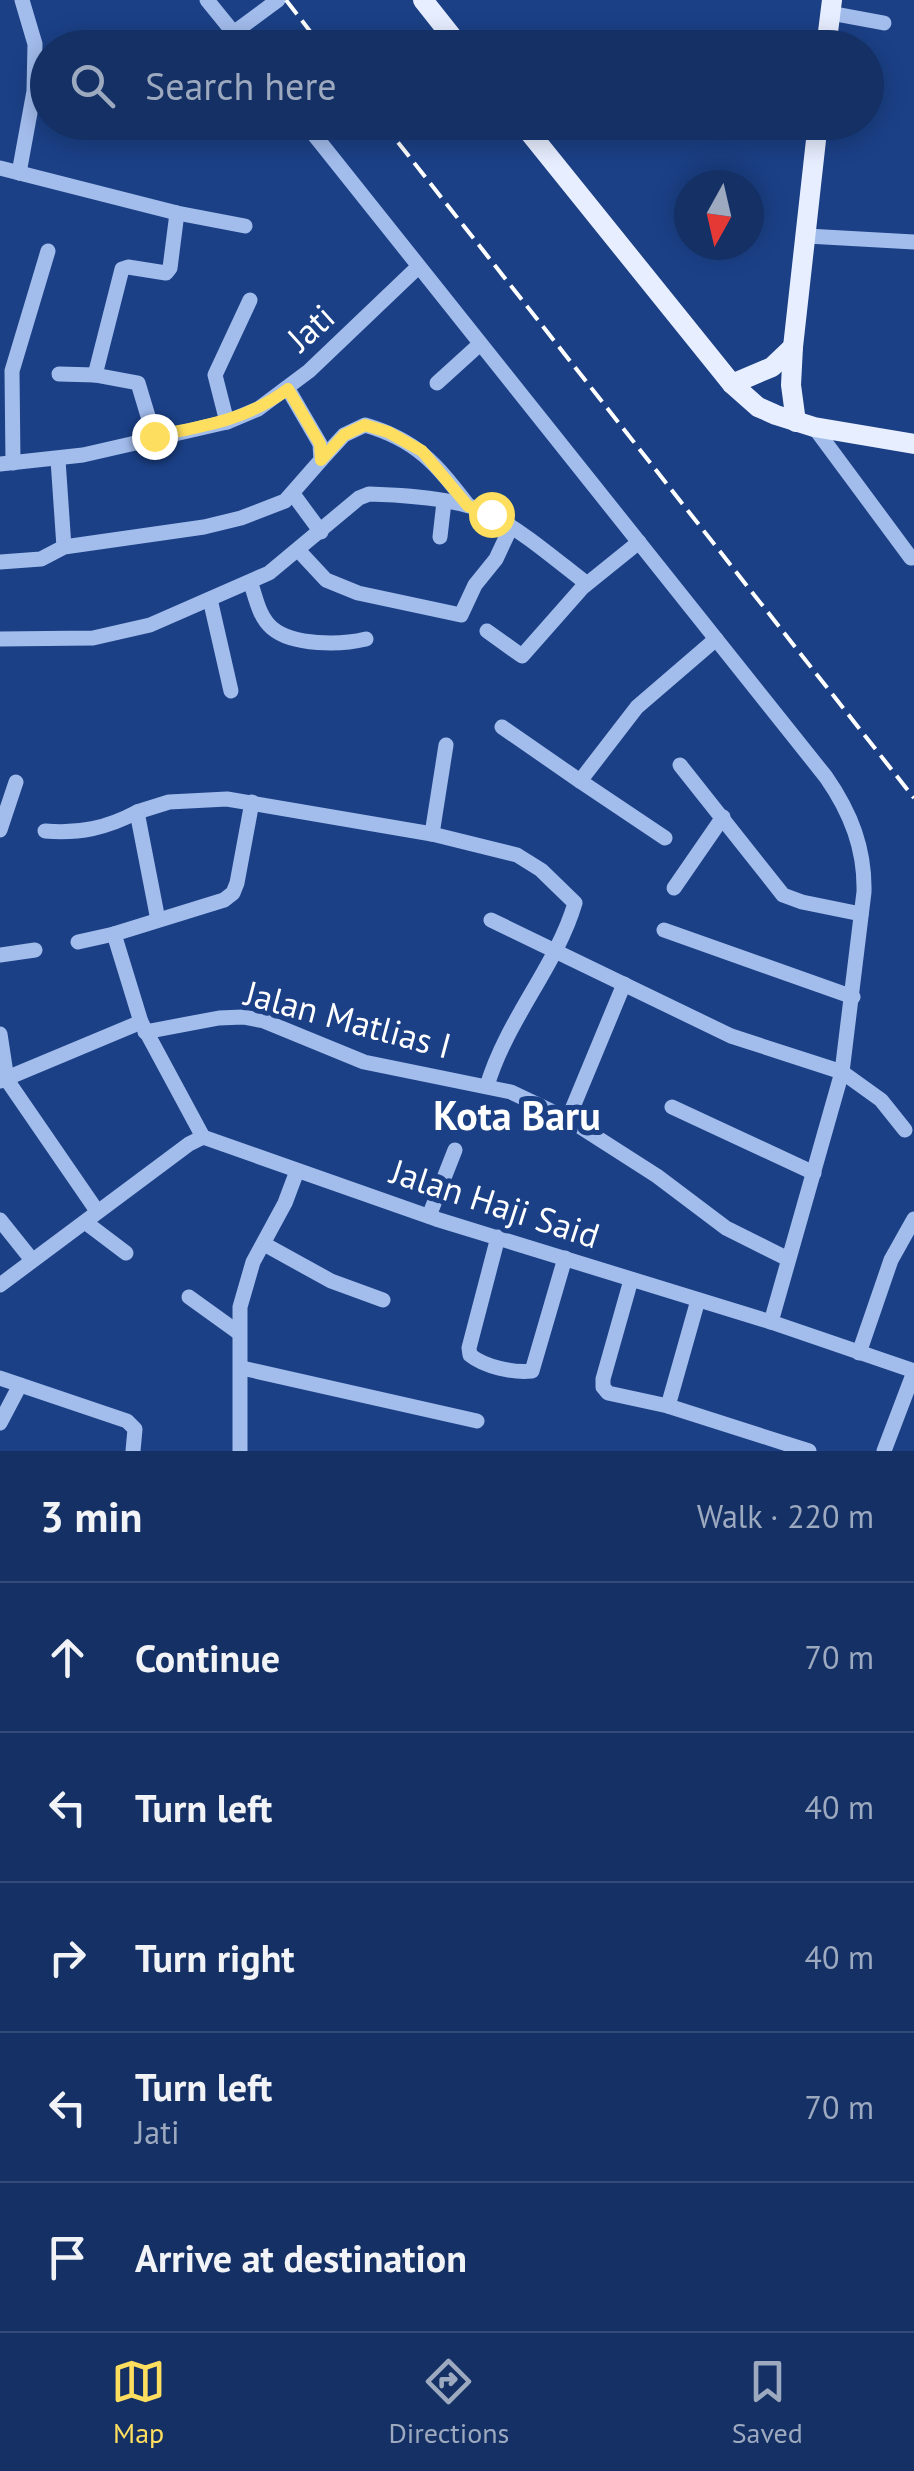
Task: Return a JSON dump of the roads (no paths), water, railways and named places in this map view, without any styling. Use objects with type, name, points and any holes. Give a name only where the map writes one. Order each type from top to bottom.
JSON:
[{"type":"main road","points":[[423,0],[446,30]]},
{"type":"main road","points":[[535,140],[732,384],[758,407],[805,424],[914,444]]},
{"type":"main road","points":[[805,424],[791,385],[792,347],[816,140]]},
{"type":"main road","points":[[732,384],[759,375],[792,347]]},
{"type":"street","points":[[22,0],[31,30]]},
{"type":"street","points":[[208,0],[232,30]]},
{"type":"street","points":[[237,30],[278,0]]},
{"type":"street","points":[[831,6],[884,23]]},
{"type":"street","points":[[19,173],[30,133]]},
{"type":"street","points":[[318,140],[826,777],[846,808],[864,867],[853,997],[842,1072],[772,1322]]},
{"type":"street","points":[[0,168],[177,214],[245,226]]},
{"type":"street","points":[[95,375],[122,269],[128,266],[166,273],[170,268],[177,214]]},
{"type":"street","points":[[807,236],[914,242]]},
{"type":"street","points":[[6,463],[6,371],[48,251]]},
{"type":"street","name":"Jati","points":[[6,463],[58,460],[228,422],[258,409],[288,389],[418,267]]},
{"type":"street","points":[[228,422],[214,375],[250,300]]},
{"type":"street","points":[[437,382],[480,344]]},
{"type":"street","points":[[58,374],[95,375],[138,383],[154,436]]},
{"type":"street","points":[[288,389],[320,444],[321,460]]},
{"type":"street","points":[[805,424],[911,558]]},
{"type":"street","points":[[0,562],[42,559],[64,547],[222,522],[271,507],[293,494],[344,435],[365,425],[388,432],[422,451],[468,506]]},
{"type":"street","points":[[58,460],[64,547]]},
{"type":"street","points":[[293,494],[321,532]]},
{"type":"street","points":[[0,639],[118,635],[250,584],[369,494],[444,502],[491,514],[586,583]]},
{"type":"street","points":[[440,538],[444,502]]},
{"type":"street","points":[[298,551],[326,580],[358,593],[461,614],[474,585],[496,559],[511,527]]},
{"type":"street","points":[[487,631],[522,656],[586,583],[639,542]]},
{"type":"street","points":[[250,584],[262,616],[273,630],[302,640],[336,644],[366,639]]},
{"type":"street","points":[[210,599],[231,691]]},
{"type":"street","points":[[580,780],[633,711],[716,639]]},
{"type":"street","points":[[502,726],[665,838]]},
{"type":"street","points":[[432,834],[446,745]]},
{"type":"street","points":[[680,764],[783,895],[861,914]]},
{"type":"street","points":[[0,830],[16,782]]},
{"type":"street","points":[[46,831],[72,833],[93,829],[169,802],[196,799],[252,802],[432,834],[518,855],[575,902],[504,1037],[486,1086]]},
{"type":"street","points":[[78,942],[224,900],[233,893],[252,802]]},
{"type":"street","points":[[136,812],[158,920]]},
{"type":"street","points":[[674,888],[724,818]]},
{"type":"street","points":[[491,920],[731,1036],[842,1072],[881,1100],[906,1130]]},
{"type":"street","points":[[664,930],[853,997]]},
{"type":"street","points":[[0,1285],[203,1136],[143,1027],[114,934]]},
{"type":"street","points":[[0,955],[36,950]]},
{"type":"street","points":[[568,1119],[624,984]]},
{"type":"street","name":"Jalan Matlias I","points":[[143,1027],[244,1017],[364,1062],[486,1086],[526,1098],[568,1119],[668,1184],[726,1228],[788,1259]]},
{"type":"street","points":[[3,1081],[143,1027]]},
{"type":"street","points":[[0,1034],[3,1081],[91,1216],[126,1253]]},
{"type":"street","points":[[672,1107],[814,1172]]},
{"type":"street","name":"Jalan Haji Said","points":[[203,1136],[429,1216],[772,1322],[914,1371]]},
{"type":"street","points":[[429,1216],[455,1150]]},
{"type":"street","points":[[240,1451],[242,1368],[238,1332],[245,1285],[297,1170]]},
{"type":"street","points":[[859,1353],[891,1260],[914,1218]]},
{"type":"street","points":[[0,1220],[32,1260]]},
{"type":"street","points":[[498,1237],[469,1348],[475,1360],[490,1365],[532,1371],[565,1258]]},
{"type":"street","points":[[264,1244],[332,1281],[383,1300]]},
{"type":"street","points":[[631,1280],[603,1387],[616,1396],[668,1406],[808,1451]]},
{"type":"street","points":[[189,1297],[238,1332]]},
{"type":"street","points":[[668,1406],[698,1300]]},
{"type":"street","points":[[242,1368],[477,1421]]},
{"type":"street","points":[[884,1451],[914,1371]]},
{"type":"street","points":[[0,1378],[127,1421],[136,1429],[133,1451]]},
{"type":"street","points":[[0,1423],[20,1384]]},
{"type":"railway","points":[[286,0],[309,30]]},
{"type":"railway","points":[[396,140],[914,798]]},
{"type":"district","name":"Kota Baru","points":[[517,1116]]}]
